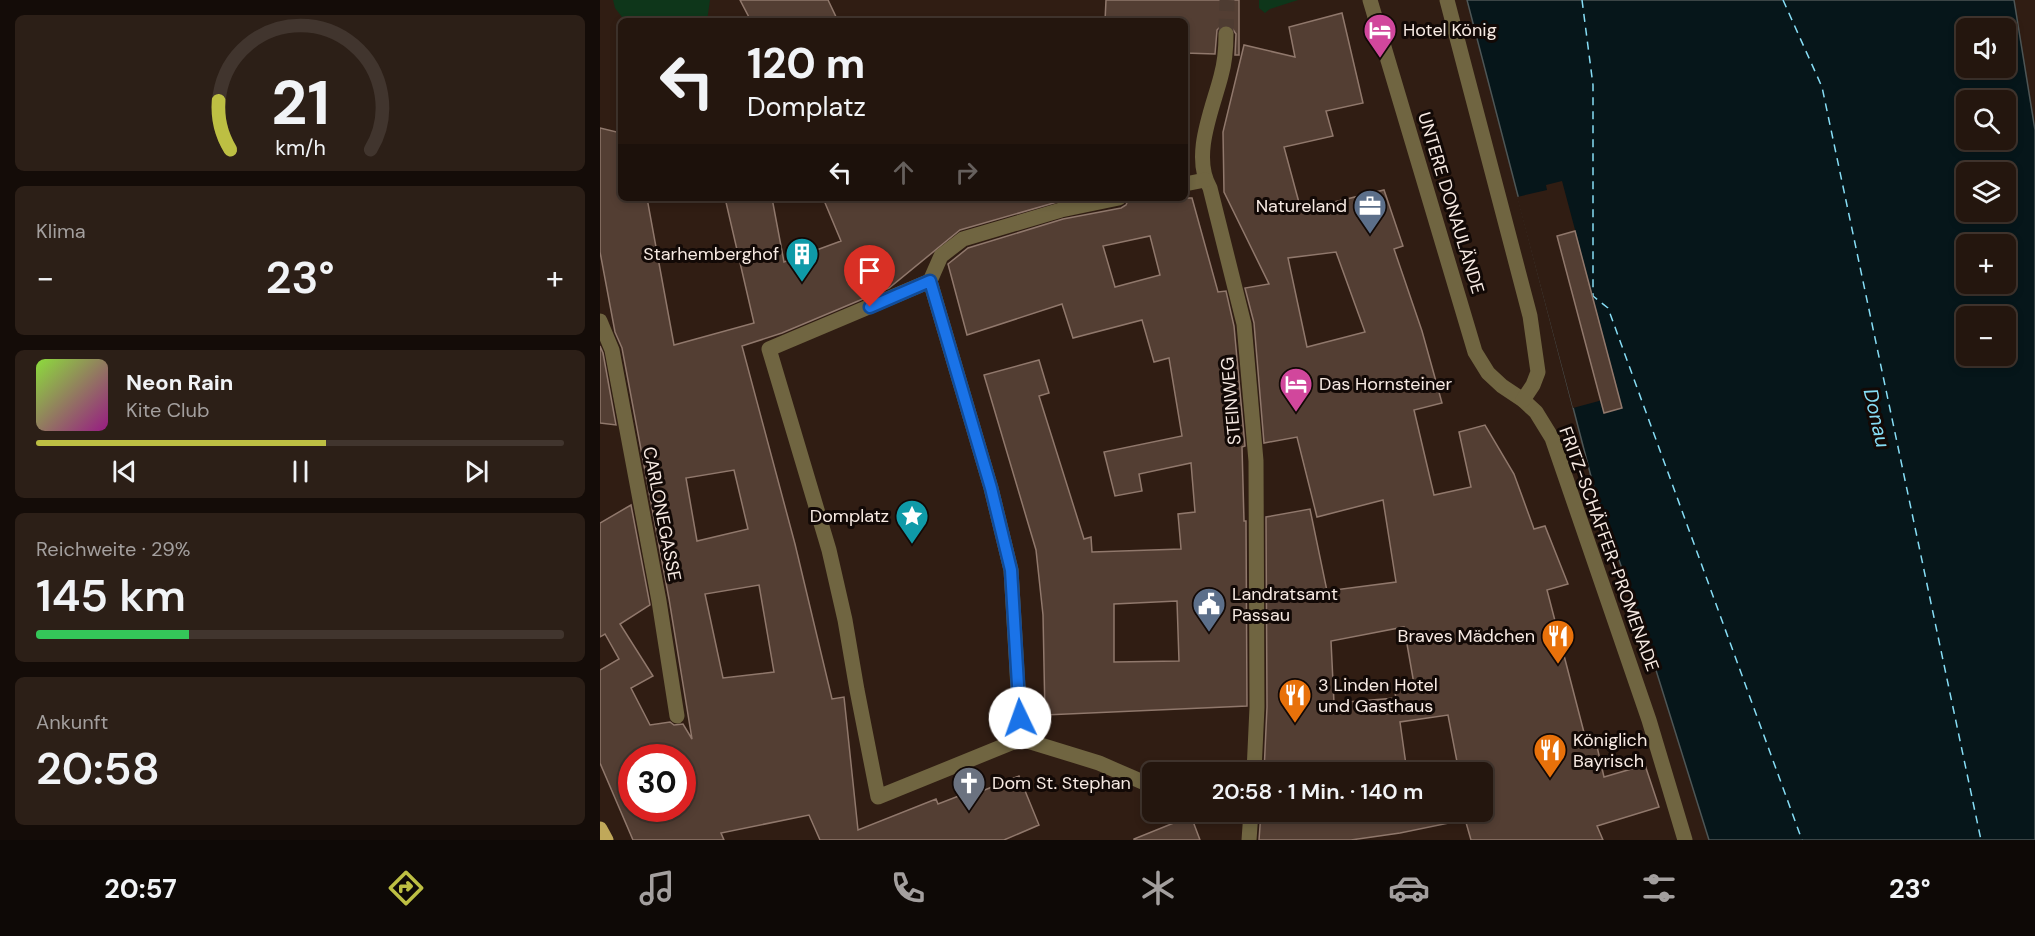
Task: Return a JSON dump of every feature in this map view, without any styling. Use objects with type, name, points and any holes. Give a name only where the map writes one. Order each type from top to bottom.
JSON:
[{"type":"main road","points":[[600,829],[606,840]]},
{"type":"street","name":"UNTERE DONAULÄNDE","points":[[1370,0],[1474,352],[1488,373],[1523,400]]},
{"type":"street","points":[[1447,0],[1530,316],[1538,372],[1523,400]]},
{"type":"street","name":"STEINWEG","points":[[1226,34],[1222,73],[1204,137],[1205,180],[1210,188],[1244,324],[1256,461],[1257,707],[1254,762]]},
{"type":"street","points":[[1188,183],[1205,180]]},
{"type":"street","points":[[1021,740],[1011,570],[991,488],[930,281],[941,256],[963,239],[1061,210],[1104,201]]},
{"type":"street","points":[[930,281],[769,349],[829,550],[845,620],[878,796],[1021,740],[1099,763],[1142,782]]},
{"type":"street","name":"CARLONEGASSE","points":[[600,321],[612,350],[659,601],[677,716]]},
{"type":"street","name":"FRITZ-SCHÄFFER-PROMENADE","points":[[1523,400],[1536,412],[1552,438],[1649,720],[1685,840]]},
{"type":"street","points":[[1249,840],[1250,822]]},
{"type":"green space","points":[[613,0],[710,0],[707,18],[623,18],[615,8]]},
{"type":"green space","points":[[1259,0],[1298,0],[1270,9],[1265,13],[1259,8]]},
{"type":"water","name":"Donau","points":[[1467,0],[2014,0],[2035,130],[2035,840],[1709,840],[1645,635],[1594,488]]},
{"type":"pier","points":[[1562,181],[1618,391],[1609,394],[1610,398],[1573,408],[1517,197],[1547,190],[1546,185]]},
{"type":"building","points":[[740,0],[828,0],[837,18],[749,18]]},
{"type":"building","points":[[1106,0],[1239,0],[1239,55],[1235,55],[1236,34],[1230,25],[1222,25],[1217,30],[1215,54],[1188,53],[1188,18],[1105,18]]},
{"type":"building","points":[[1342,13],[1363,103],[1326,111],[1333,136],[1284,147],[1301,210],[1384,190],[1403,246],[1394,249],[1422,331],[1442,403],[1414,410],[1434,495],[1471,487],[1459,432],[1485,425],[1514,474],[1534,529],[1545,526],[1568,584],[1547,590],[1587,744],[1596,742],[1604,777],[1645,765],[1659,807],[1597,826],[1603,840],[1471,840],[1466,822],[1493,822],[1493,762],[1457,762],[1448,715],[1400,722],[1406,762],[1264,762],[1267,707],[1266,517],[1310,509],[1327,591],[1396,582],[1383,500],[1317,517],[1297,437],[1264,443],[1254,323],[1245,288],[1269,284],[1224,192],[1223,132],[1244,45],[1295,57],[1289,27]],"holes":[[[1336,252],[1365,332],[1307,347],[1288,258]],[[1404,627],[1414,684],[1394,688],[1396,698],[1334,703],[1331,641]]]},
{"type":"building","points":[[600,128],[618,132],[618,201],[648,201],[674,345],[754,323],[726,201],[773,201],[784,262],[841,241],[824,201],[1061,201],[960,230],[889,288],[782,333],[742,346],[795,544],[832,699],[844,697],[858,830],[936,799],[938,804],[969,792],[970,796],[1019,776],[1039,825],[1004,840],[820,840],[809,815],[721,833],[724,840],[633,840],[625,822],[696,822],[696,744],[618,744],[618,805],[600,763],[600,670],[619,659],[605,634],[600,637],[600,523],[631,505],[650,605],[620,624],[653,676],[631,688],[650,725],[670,722],[674,725],[683,724],[692,739],[669,599],[622,348],[615,332],[600,252]],"holes":[[[734,470],[748,529],[697,541],[686,478]],[[759,585],[774,672],[723,678],[705,594]]]},
{"type":"building","points":[[1188,198],[1192,198],[1218,292],[1226,291],[1234,326],[1245,446],[1242,447],[1244,521],[1246,521],[1247,706],[1045,715],[1043,615],[1036,550],[984,375],[1039,360],[1049,393],[1039,396],[1084,539],[1091,537],[1092,552],[1181,549],[1178,514],[1195,512],[1191,463],[1139,474],[1142,491],[1115,496],[1104,452],[1182,436],[1169,358],[1154,362],[1142,320],[1073,338],[1062,304],[967,335],[948,264],[968,248],[1063,219],[1121,208],[1128,201],[1188,201]],"holes":[[[1150,236],[1160,275],[1115,287],[1103,246]],[[1177,601],[1179,661],[1114,662],[1114,604]]]},
{"type":"building","points":[[1575,231],[1622,408],[1604,413],[1557,236]]},
{"type":"building","points":[[600,346],[603,353],[616,425],[600,423]]},
{"type":"building","points":[[1176,822],[1193,822],[1200,840],[1134,840]]},
{"type":"building","points":[[1260,822],[1454,822],[1351,840],[1259,840]]},
{"type":"ferry route","points":[[1582,0],[1593,85],[1593,296],[1608,308],[1802,840]]},
{"type":"ferry route","points":[[1783,0],[1822,87],[1981,840]]},
{"type":"tunnel","points":[[1226,34],[1227,0]]},
{"type":"place","name":"Hotel König","points":[[1380,59]]},
{"type":"place","name":"Natureland","points":[[1370,235]]},
{"type":"place","name":"Starhemberghof","points":[[802,283]]},
{"type":"place","name":"Das Hornsteiner","points":[[1296,413]]},
{"type":"place","name":"Domplatz","points":[[912,545]]},
{"type":"place","name":"Landratsamt Passau","points":[[1209,633]]},
{"type":"place","name":"Braves Mädchen","points":[[1558,665]]},
{"type":"place","name":"3 Linden Hotel und Gasthaus","points":[[1295,724]]},
{"type":"place","name":"Königlich Bayrisch","points":[[1550,779]]},
{"type":"place","name":"Dom St. Stephan","points":[[969,812]]},
{"type":"route","points":[[870,307],[930,281],[991,488],[1011,570],[1020,718]]}]
